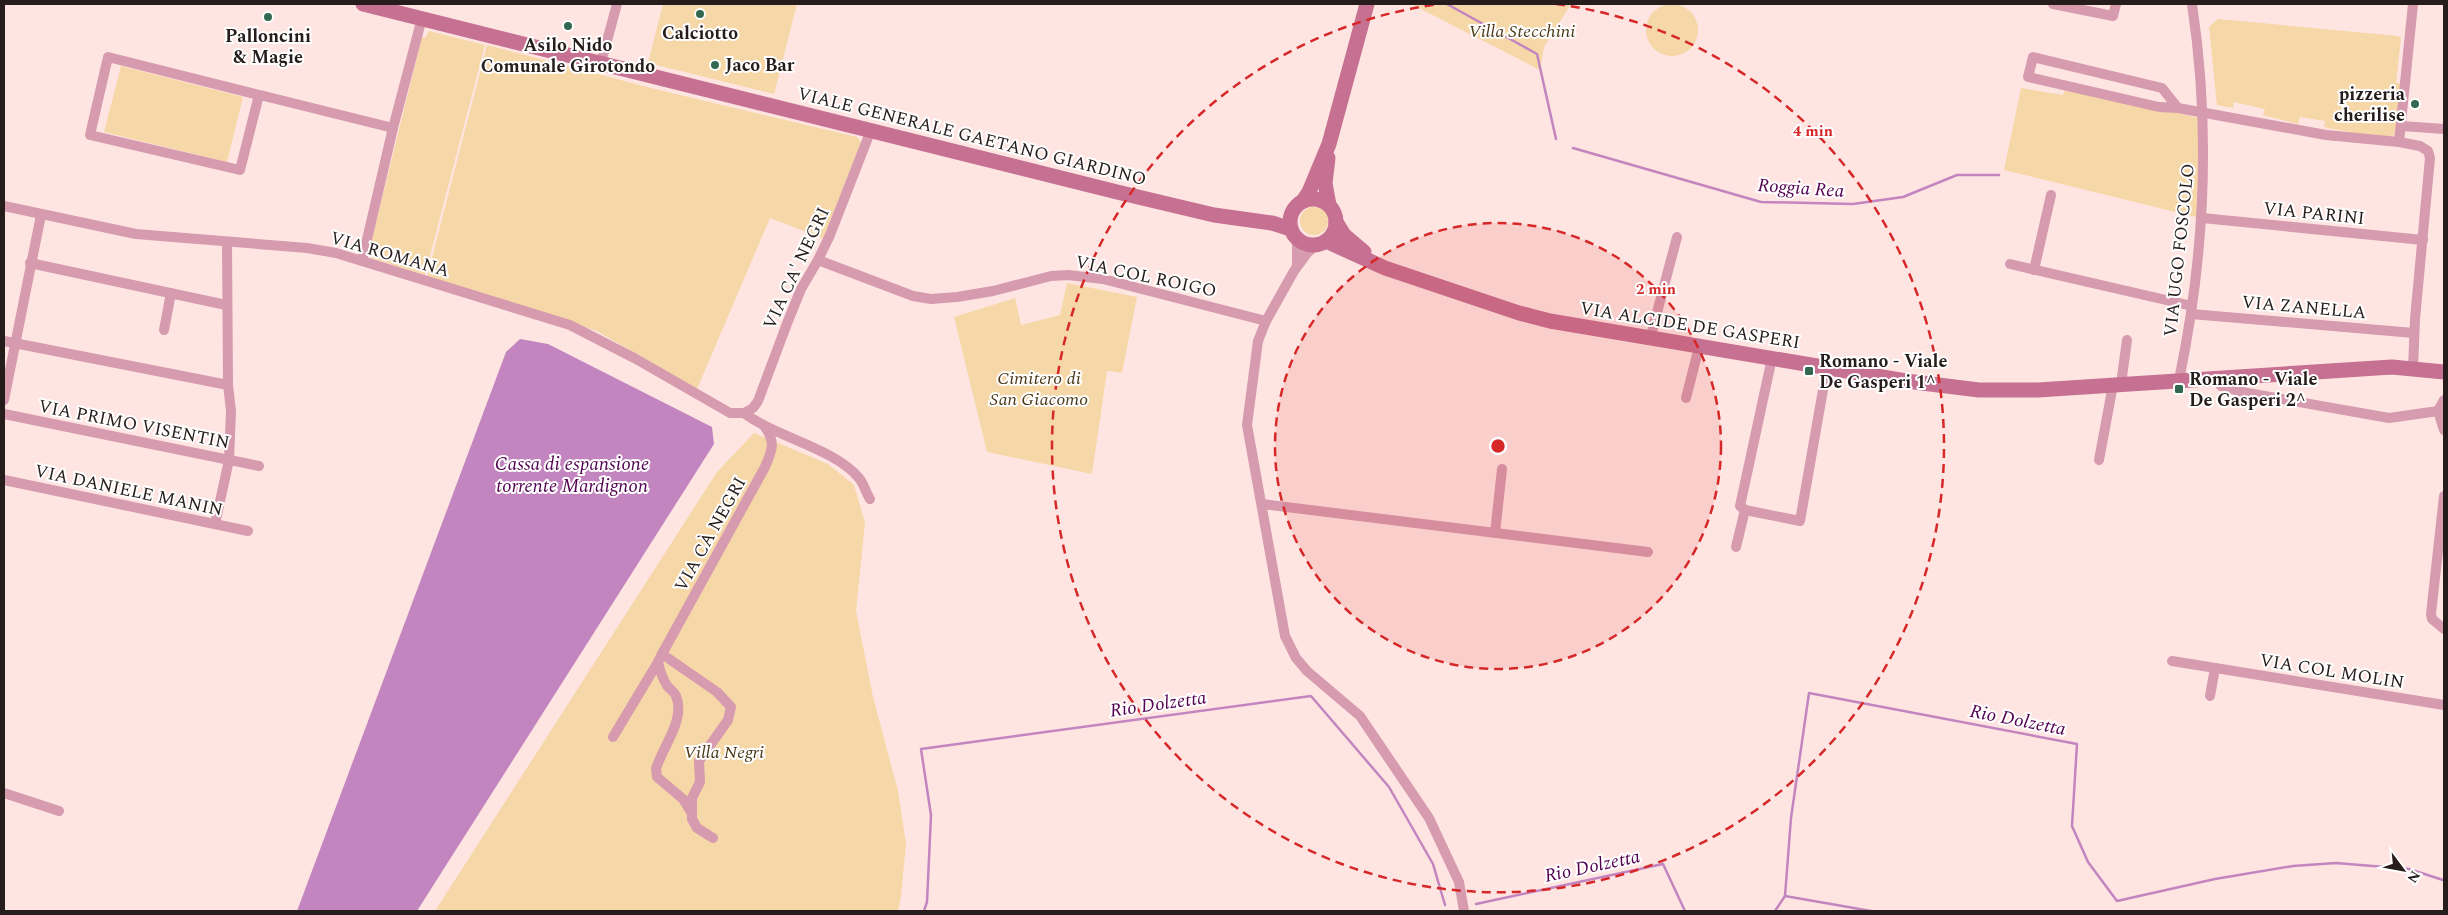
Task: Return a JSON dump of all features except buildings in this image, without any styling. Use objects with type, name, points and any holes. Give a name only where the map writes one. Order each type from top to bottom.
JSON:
[{"type":"main road","name":"VIALE GENERALE GAETANO GIARDINO","points":[[363,4],[1222,216],[1272,223],[1294,234]]},
{"type":"main road","points":[[1329,144],[1325,184],[1329,205],[1335,216],[1334,230],[1322,243],[1304,243],[1294,234],[1290,221],[1298,204],[1309,192],[1329,144],[1367,4]]},
{"type":"main road","points":[[1298,204],[1316,199],[1329,205]]},
{"type":"main road","name":"VIALE GENERALE GAETANO GIARDINO","points":[[1222,216],[1274,214],[1298,204]]},
{"type":"main road","name":"VIA ALCIDE DE GASPERI","points":[[1336,222],[1344,235],[1385,268]]},
{"type":"main road","name":"VIA ALCIDE DE GASPERI","points":[[1322,243],[1385,268],[1519,313],[1550,321],[1699,347],[1827,366],[1906,381],[1979,390],[2008,392],[2392,368],[2444,372]]},
{"type":"street","points":[[601,63],[617,4]]},
{"type":"street","points":[[2053,4],[2113,16],[2116,4]]},
{"type":"street","name":"VIA UGO FOSCOLO","points":[[2179,380],[2191,310],[2202,218],[2205,168],[2204,114],[2192,4]]},
{"type":"street","points":[[2399,142],[2413,4]]},
{"type":"street","points":[[362,261],[393,128],[422,18]]},
{"type":"street","points":[[259,95],[240,170],[90,136],[108,57],[393,128]]},
{"type":"street","points":[[2178,108],[2162,88],[2033,57],[2028,77],[2159,107],[2178,108],[2326,135],[2399,142],[2420,146],[2428,151],[2430,169],[2414,333],[2413,369]]},
{"type":"street","points":[[2159,107],[2164,105],[2168,96]]},
{"type":"street","points":[[2402,126],[2444,129]]},
{"type":"street","name":"VIA CA' NEGRI","points":[[744,413],[754,408],[758,401],[798,297],[818,260],[871,130]]},
{"type":"street","points":[[2034,270],[2051,195]]},
{"type":"street","name":"VIA ROMANA","points":[[4,206],[136,234],[307,248],[362,261],[570,325],[636,359],[719,408],[730,413],[744,413]]},
{"type":"street","points":[[4,400],[41,215]]},
{"type":"street","name":"VIA PARINI","points":[[2202,218],[2422,240]]},
{"type":"street","points":[[1294,234],[1299,250],[1296,268]]},
{"type":"street","points":[[1650,338],[1677,237]]},
{"type":"street","points":[[215,524],[229,460],[231,411],[228,385],[226,305],[227,242]]},
{"type":"street","points":[[1322,243],[1308,252],[1296,268],[1266,321],[1258,341],[1247,425],[1285,636],[1296,658],[1307,671],[1360,716],[1430,818],[1459,882],[1464,911]]},
{"type":"street","name":"VIA COL ROIGO","points":[[818,260],[912,296],[931,298],[956,297],[993,291],[1051,276],[1068,275],[1102,279],[1266,321]]},
{"type":"street","points":[[30,263],[226,305]]},
{"type":"street","name":"VIA ZANELLA","points":[[2010,264],[2191,310],[2414,333]]},
{"type":"street","points":[[164,330],[171,293]]},
{"type":"street","points":[[2099,460],[2127,340]]},
{"type":"street","points":[[4,341],[228,385]]},
{"type":"street","points":[[1686,398],[1699,347]]},
{"type":"street","points":[[1772,358],[1740,506],[1745,510],[1800,521],[1827,366]]},
{"type":"street","points":[[2217,378],[2221,386],[2242,392],[2389,418],[2438,411]]},
{"type":"street","points":[[2444,400],[2438,411],[2444,430]]},
{"type":"street","points":[[744,413],[764,427],[844,464],[860,479],[870,499]]},
{"type":"street","name":"VIA PRIMO VISENTIN","points":[[4,414],[259,466]]},
{"type":"street","name":"VIA CÀ NEGRI","points":[[612,737],[660,658],[765,467],[773,448],[771,436],[764,427]]},
{"type":"street","points":[[1495,533],[1502,469]]},
{"type":"street","name":"VIA DANIELE MANIN","points":[[4,480],[248,530]]},
{"type":"street","points":[[2444,496],[2443,527],[2431,614],[2432,619],[2444,629]]},
{"type":"street","points":[[1262,504],[1648,552]]},
{"type":"street","points":[[1736,547],[1745,510]]},
{"type":"street","points":[[660,658],[716,692],[731,707],[728,720],[699,761],[700,782],[692,798],[691,812]]},
{"type":"street","points":[[660,658],[662,676],[669,688],[675,693],[678,702],[674,726],[656,769],[657,777],[683,799],[691,812],[697,828],[713,838]]},
{"type":"street","name":"VIA COL MOLIN","points":[[2172,661],[2444,705]]},
{"type":"street","points":[[2210,696],[2215,668]]},
{"type":"street","points":[[4,793],[59,810]]},
{"type":"green space","points":[[663,4],[797,4],[774,94],[648,63]]},
{"type":"green space","name":"Villa Stecchini","points":[[1411,4],[1571,4],[1544,47],[1540,70]]},
{"type":"green space","points":[[1667,4],[1677,4],[1691,11],[1698,25],[1698,35],[1691,49],[1677,56],[1667,56],[1657,52],[1650,45],[1646,35],[1646,25],[1650,15],[1657,8]]},
{"type":"green space","points":[[2218,19],[2398,36],[2401,38],[2396,83],[2405,84],[2400,133],[2385,136],[2364,135],[2326,128],[2324,126],[2325,121],[2300,117],[2298,124],[2263,115],[2265,109],[2234,102],[2233,108],[2217,105],[2209,27]]},
{"type":"green space","points":[[429,31],[485,45],[425,275],[371,258],[369,251],[422,37],[425,38]]},
{"type":"green space","points":[[487,45],[655,89],[857,137],[861,142],[824,237],[822,238],[770,218],[697,389],[597,331],[427,277]]},
{"type":"green space","points":[[121,66],[243,97],[227,162],[104,132]]},
{"type":"green space","points":[[2066,87],[2199,118],[2200,218],[2004,170],[2021,88],[2063,95]]},
{"type":"green space","points":[[1314,207],[1324,211],[1328,221],[1324,231],[1314,235],[1304,231],[1300,221],[1304,211]]},
{"type":"green space","name":"Cimitero di San Giacomo","points":[[1067,283],[1137,297],[1122,373],[1107,371],[1092,474],[987,452],[954,317],[1015,298],[1021,325],[1060,315]]},
{"type":"green space","name":"Villa Negri","points":[[754,433],[828,464],[854,485],[865,523],[856,611],[873,697],[898,791],[906,843],[898,911],[435,911],[717,472]]},
{"type":"water","name":"Cassa di espansione torrente Mardignon","points":[[520,339],[548,344],[712,427],[714,444],[417,911],[297,911],[506,352]]},
{"type":"waterway","name":"Roggia Rea","points":[[1447,4],[1537,54],[1556,139]]},
{"type":"waterway","name":"Roggia Rea","points":[[1573,148],[1761,202],[1853,204],[1903,197],[1957,175],[1999,175]]},
{"type":"waterway","name":"Rio Dolzetta","points":[[1785,896],[1791,818],[1809,693],[2077,744],[2072,826],[2088,862],[2117,901],[2215,879],[2293,866],[2336,863],[2409,869],[2443,880]]},
{"type":"waterway","name":"Rio Dolzetta","points":[[924,911],[927,902],[931,815],[921,749],[1311,696],[1389,787],[1433,864],[1445,905]]},
{"type":"waterway","name":"Rio Dolzetta","points":[[1476,904],[1663,864],[1685,911]]},
{"type":"waterway","name":"Rio Dolzetta","points":[[1775,911],[1785,896],[1871,911]]},
{"type":"place","name":"Calciotto","points":[[700,14]]},
{"type":"place","name":"Palloncini & Magie","points":[[268,17]]},
{"type":"place","name":"Asilo Nido Comunale Girotondo","points":[[568,26]]},
{"type":"place","name":"Jaco Bar","points":[[715,65]]},
{"type":"place","name":"pizzeria cherilise","points":[[2415,104]]},
{"type":"place","name":"Romano - Viale De Gasperi 1^","points":[[1809,371]]},
{"type":"place","name":"Romano - Viale De Gasperi 2^","points":[[2179,389]]}]
